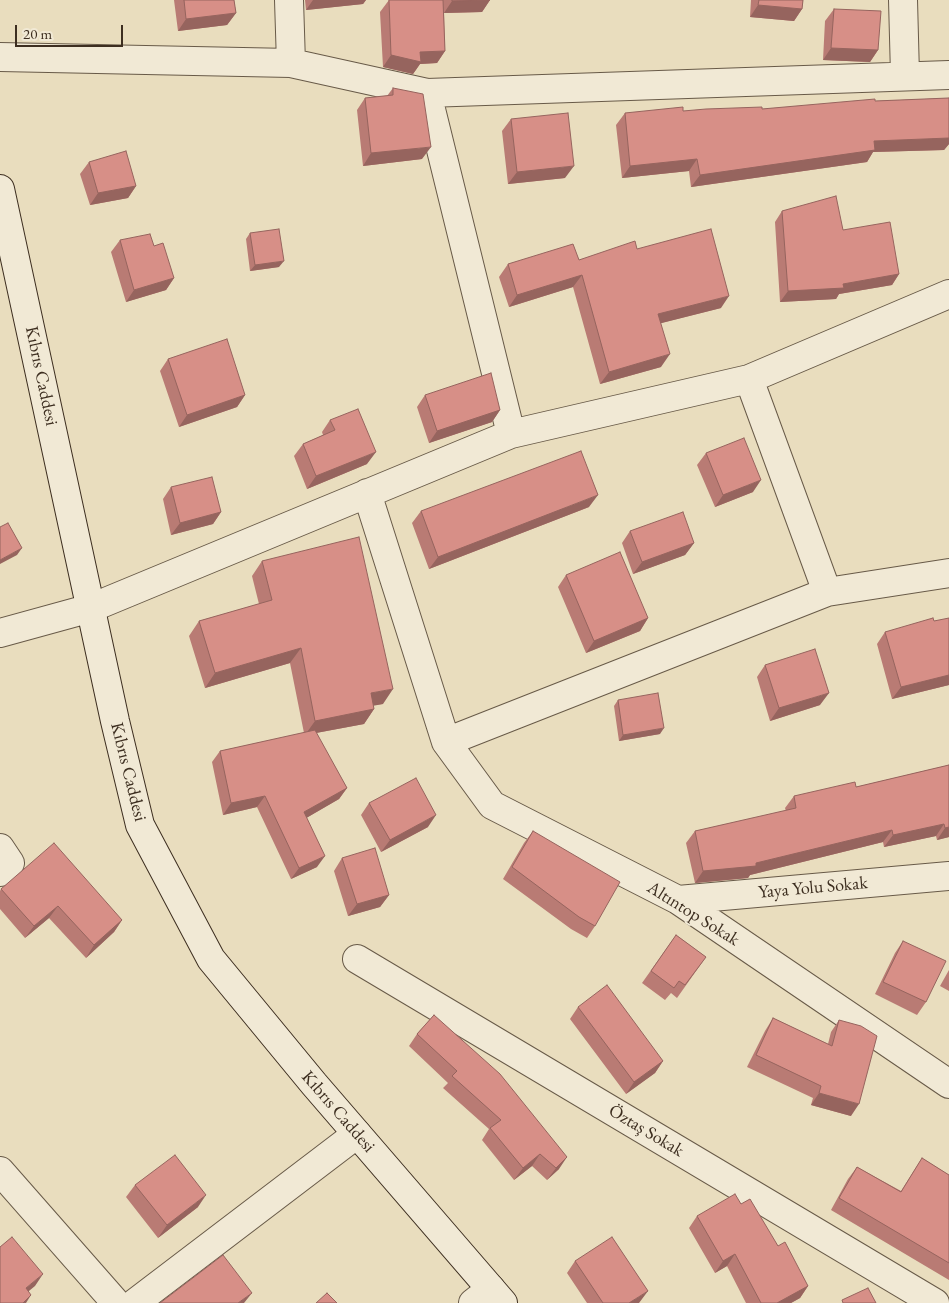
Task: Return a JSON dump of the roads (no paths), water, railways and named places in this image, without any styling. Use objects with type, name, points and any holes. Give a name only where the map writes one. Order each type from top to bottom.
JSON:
[{"type":"street","points":[[289,0],[291,64]]},
{"type":"street","points":[[903,0],[905,75]]},
{"type":"street","points":[[0,57],[291,64],[427,92],[949,75]]},
{"type":"street","points":[[427,92],[512,434]]},
{"type":"street","name":"Kıbrıs Caddesi","points":[[0,189],[140,825],[212,959],[357,1134],[489,1298]]},
{"type":"street","points":[[0,633],[91,608],[512,434],[750,379],[949,294]]},
{"type":"street","points":[[750,379],[827,592]]},
{"type":"street","name":"Altıntop Sokak","points":[[367,494],[446,742],[492,805],[678,900],[949,1084]]},
{"type":"street","points":[[446,742],[827,592],[949,573]]},
{"type":"street","points":[[0,848],[10,863],[0,872]]},
{"type":"street","name":"Yaya Yolu Sokak","points":[[678,900],[949,876]]},
{"type":"street","name":"Öztaş Sokak","points":[[357,959],[935,1303]]},
{"type":"street","points":[[135,1303],[357,1134]]},
{"type":"street","points":[[0,1171],[116,1303]]}]
